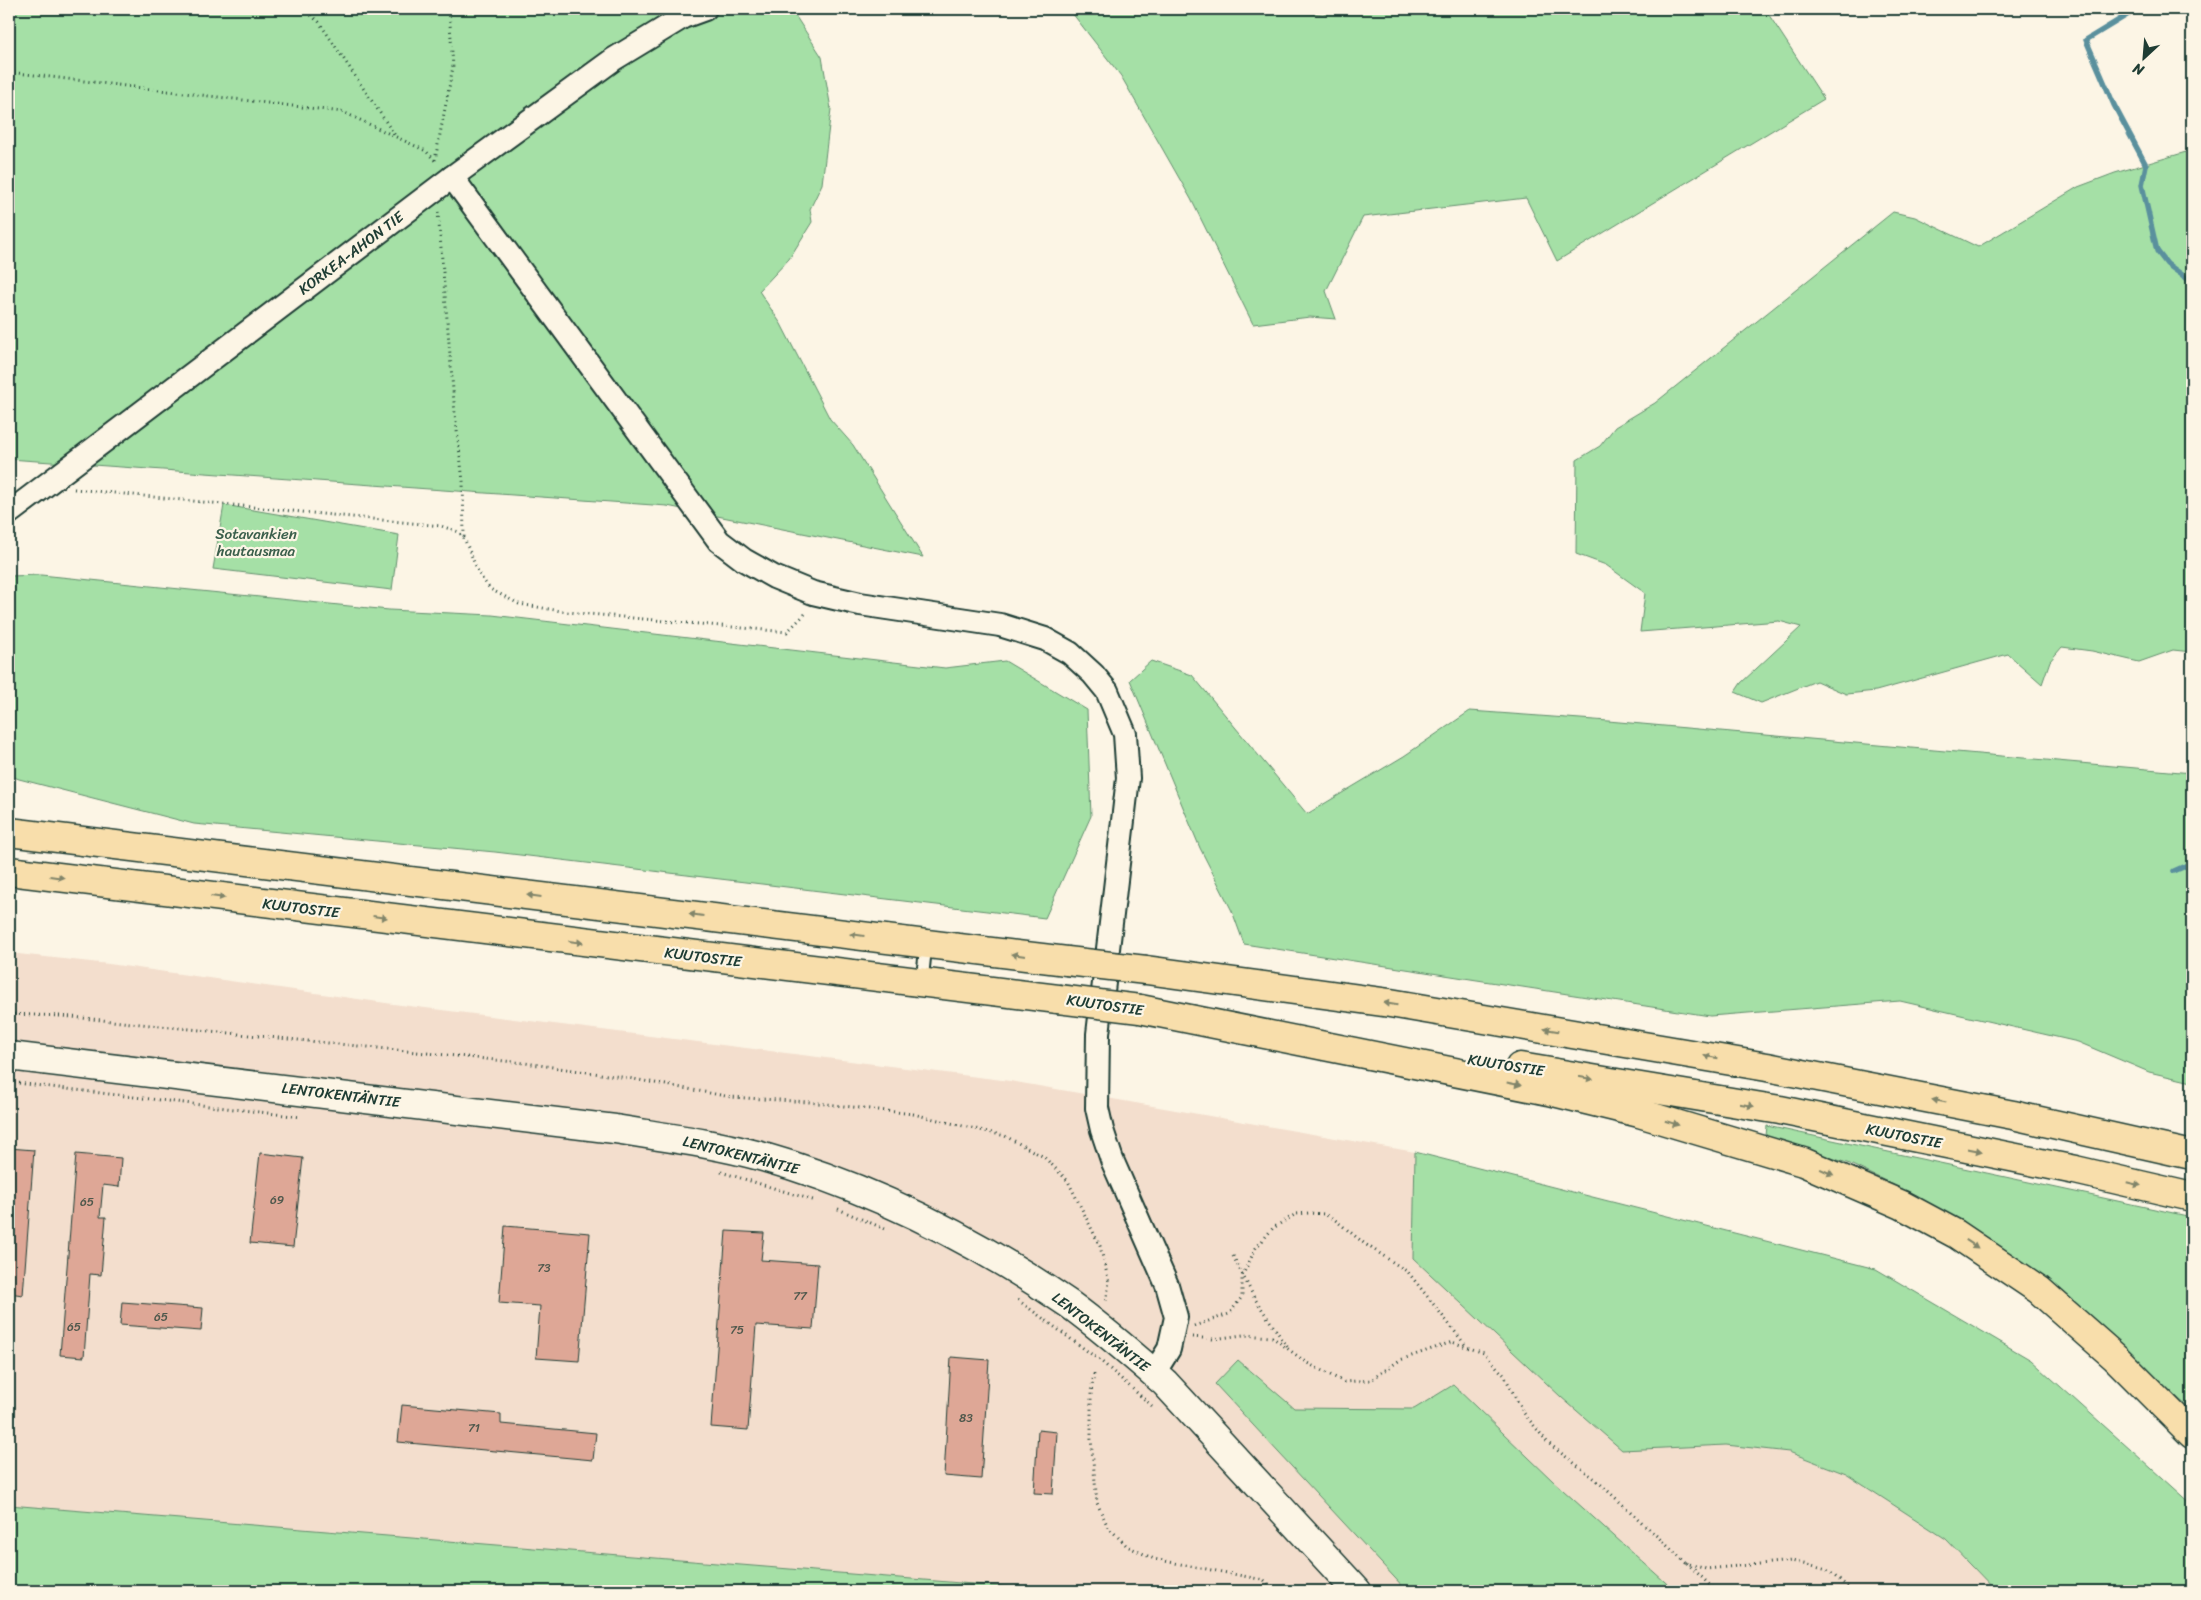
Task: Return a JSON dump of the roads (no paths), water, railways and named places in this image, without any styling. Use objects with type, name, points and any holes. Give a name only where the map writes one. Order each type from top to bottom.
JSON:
[{"type":"highway","points":[[9,832],[1146,970],[1390,1003],[1767,1067],[2013,1115],[2192,1146]]},
{"type":"highway","name":"KUUTOSTIE","points":[[9,872],[1140,1009],[1498,1063],[1780,1110],[2075,1170],[2192,1197]]},
{"type":"highway","points":[[1140,1009],[1549,1091],[1639,1113],[1803,1162],[1902,1205],[1956,1234],[2039,1290],[2116,1358],[2192,1434]]},
{"type":"highway","points":[[2013,1115],[2192,1155]]},
{"type":"street","name":"KORKEA-AHON TIE","points":[[9,513],[444,183],[614,59],[683,17],[705,9]]},
{"type":"street","points":[[444,183],[719,540],[744,560],[774,577],[813,592],[860,604],[1000,625],[1045,638],[1070,653],[1093,674],[1107,691],[1125,734],[1128,778],[1098,1034],[1097,1108],[1102,1130],[1125,1192],[1167,1285],[1176,1317],[1168,1349],[1154,1373]]},
{"type":"street","name":"LENTOKENTÄNTIE","points":[[9,1056],[615,1129],[686,1140],[759,1156],[814,1174],[889,1203],[956,1236],[1015,1269],[1070,1305],[1154,1373],[1356,1591]]},
{"type":"lane","points":[[922,982],[926,944]]},
{"type":"waterway","points":[[2137,9],[2086,40],[2114,105],[2146,165],[2142,185],[2157,251],[2167,264],[2192,282]]},
{"type":"waterway","points":[[2174,871],[2192,863]]},
{"type":"park label","name":"Sotavankien hautausmaa","points":[[256,542]]}]
